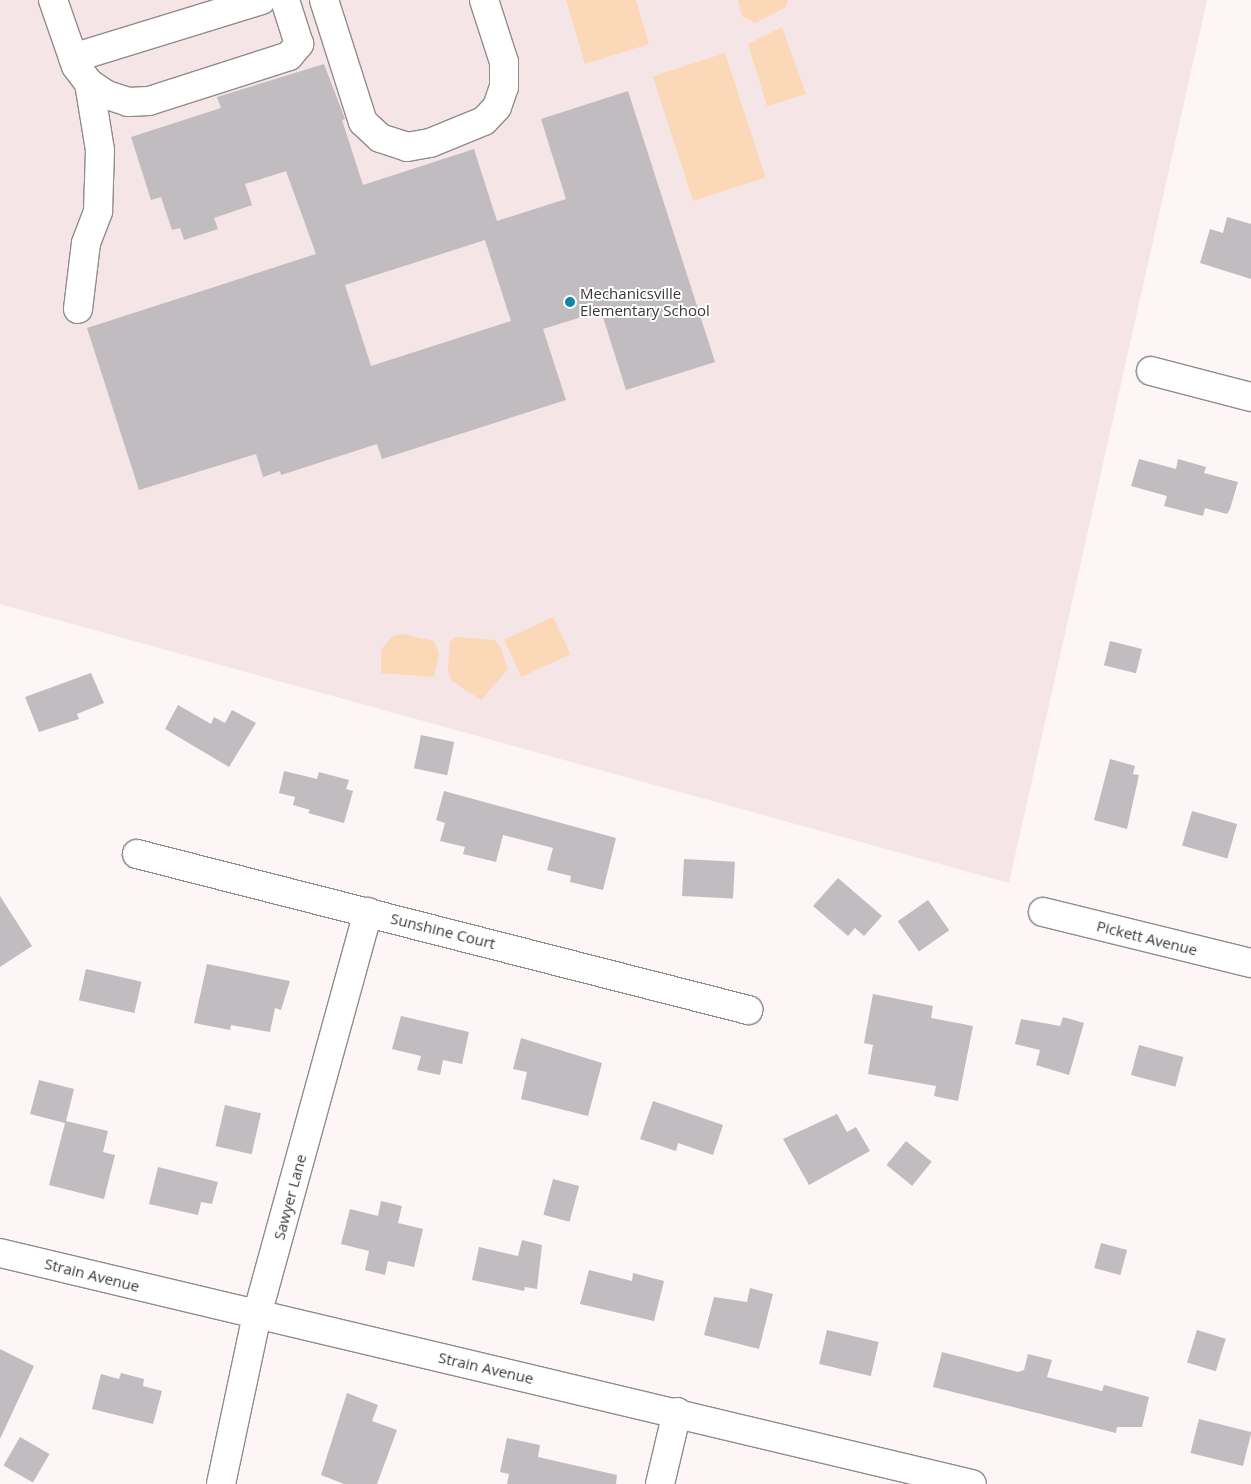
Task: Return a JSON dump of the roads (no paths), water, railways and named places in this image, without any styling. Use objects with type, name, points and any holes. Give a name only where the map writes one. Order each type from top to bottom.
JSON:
[{"type":"street","points":[[52,0],[73,58],[89,83],[107,96],[128,102],[149,101],[289,56],[299,44],[285,0]]},
{"type":"street","points":[[73,58],[261,0]]},
{"type":"street","points":[[324,0],[363,122],[380,138],[407,147],[430,143],[484,121],[497,108],[504,87],[504,62],[484,0]]},
{"type":"street","points":[[78,309],[86,242],[98,211],[100,150],[89,83]]},
{"type":"street","points":[[1151,370],[1251,397]]},
{"type":"street","name":"Sunshine Court","points":[[137,854],[748,1010]]},
{"type":"street","name":"Sawyer Lane","points":[[221,1484],[258,1315],[368,912]]},
{"type":"street","name":"Pickett Avenue","points":[[1043,912],[1251,963]]},
{"type":"street","name":"Strain Avenue","points":[[0,1253],[677,1412],[972,1484]]},
{"type":"street","points":[[660,1484],[677,1412]]},
{"type":"place","name":"Mechanicsville Elementary School","points":[[570,302]]}]
